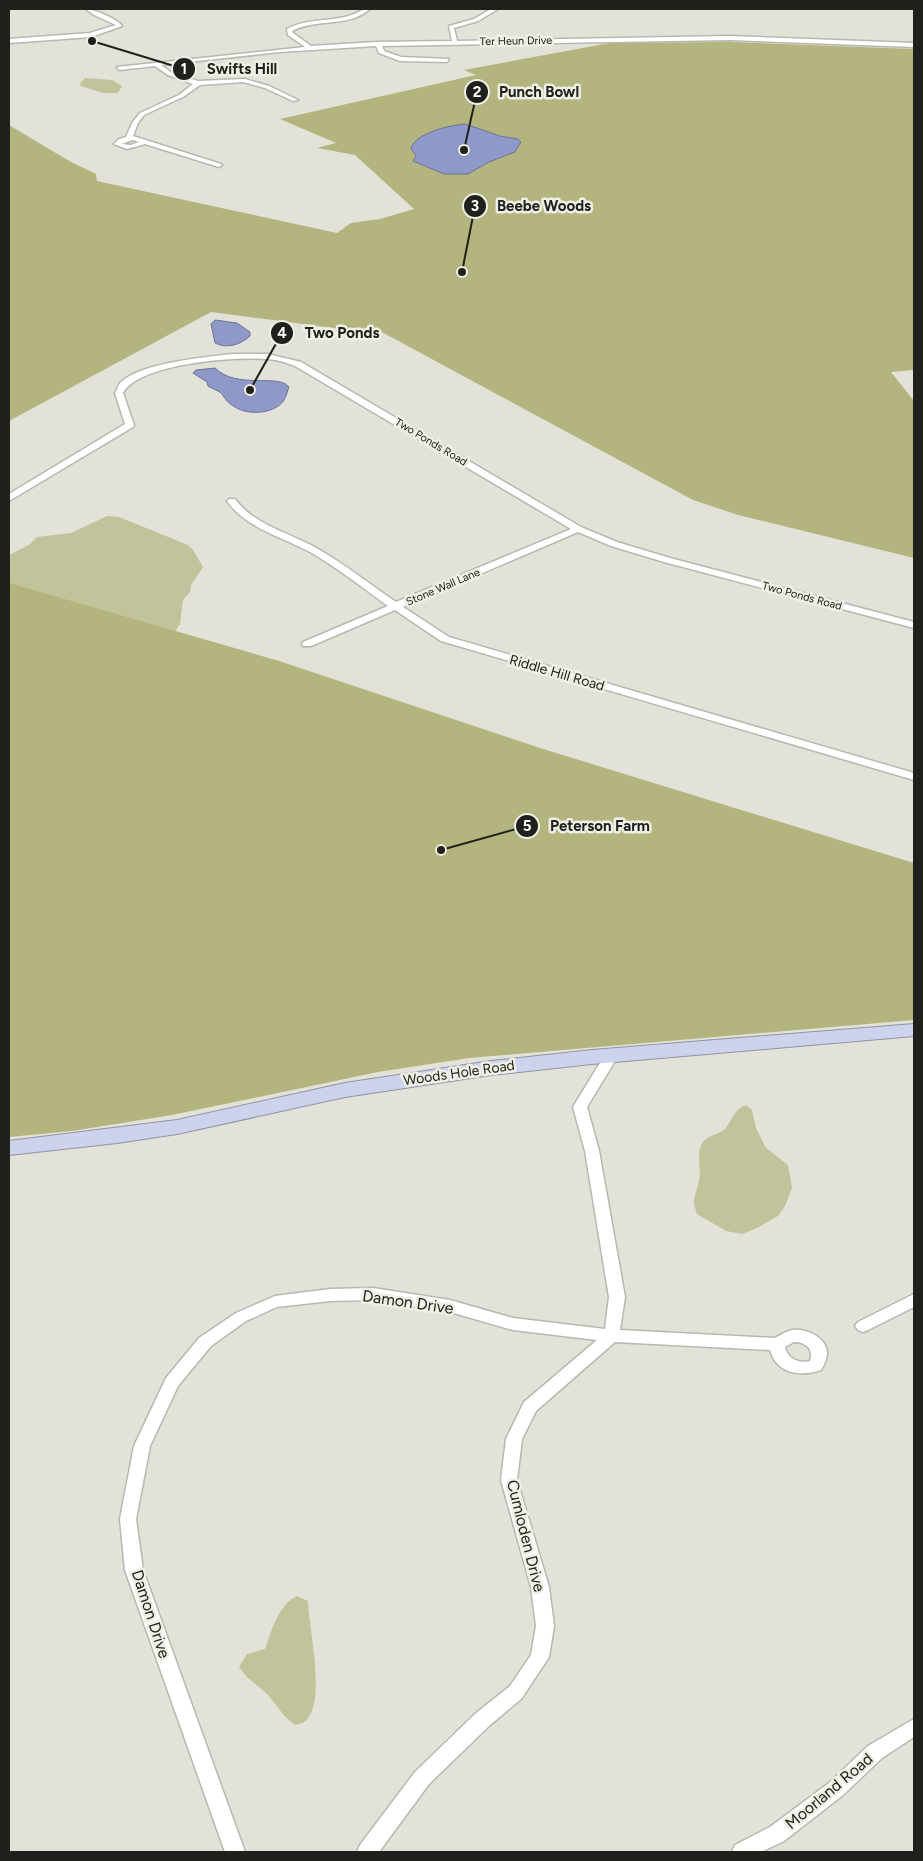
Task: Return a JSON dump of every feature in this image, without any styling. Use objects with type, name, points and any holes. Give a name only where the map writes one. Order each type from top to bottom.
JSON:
[{"type":"highway","name":"Woods Hole Road","points":[[9,1148],[177,1127],[345,1090],[415,1078],[527,1063],[914,1030]]},
{"type":"street","points":[[9,41],[91,34],[111,30],[118,26],[117,22],[96,14],[89,9]]},
{"type":"street","points":[[309,47],[290,34],[289,30],[300,25],[350,17],[367,9]]},
{"type":"street","points":[[455,43],[451,28],[476,20],[496,9]]},
{"type":"street","name":"Ter Heun Drive","points":[[120,68],[309,47],[379,44],[730,38],[914,45]]},
{"type":"street","points":[[379,44],[381,52],[400,59],[446,60]]},
{"type":"street","points":[[157,65],[170,74],[198,83],[243,80],[267,87],[295,100]]},
{"type":"street","points":[[129,139],[134,123],[142,114],[181,96],[198,83]]},
{"type":"street","points":[[144,142],[140,145],[128,147],[117,144],[121,140],[138,139],[219,164]]},
{"type":"street","name":"Two Ponds Road","points":[[9,498],[130,424],[119,393],[123,384],[132,377],[149,370],[178,365],[217,359],[265,356],[288,360],[298,364],[578,529],[614,544],[669,561],[914,625]]},
{"type":"street","name":"Riddle Hill Road","points":[[232,502],[242,514],[305,546],[397,607],[416,623],[445,639],[914,777]]},
{"type":"street","name":"Stone Wall Lane","points":[[307,644],[578,529]]},
{"type":"street","points":[[611,1056],[580,1107],[592,1151],[617,1297],[612,1336]]},
{"type":"street","name":"Damon Drive","points":[[235,1852],[204,1772],[134,1570],[128,1518],[142,1446],[172,1382],[205,1342],[241,1317],[275,1302],[330,1295],[373,1294],[450,1306],[513,1324],[612,1336],[777,1344]]},
{"type":"street","points":[[863,1326],[914,1300]]},
{"type":"street","name":"Cumloden Drive","points":[[367,1852],[422,1778],[482,1720],[516,1692],[540,1657],[545,1626],[540,1587],[509,1480],[514,1440],[530,1406],[612,1336]]},
{"type":"street","name":"Moorland Road","points":[[742,1852],[778,1834],[836,1788],[875,1752],[914,1727]]},
{"type":"green space","points":[[730,42],[914,49],[914,370],[891,372],[914,401],[914,558],[738,515],[693,500],[378,330],[341,329],[211,312],[9,421],[9,125],[71,162],[96,174],[97,181],[337,233],[351,223],[380,219],[414,209],[355,155],[317,148],[336,143],[280,119],[476,75],[464,70],[610,43]]},
{"type":"green space","points":[[85,78],[112,80],[122,86],[118,93],[103,93],[81,86],[80,84]]},
{"type":"green space","points":[[107,516],[119,517],[188,545],[203,567],[191,585],[190,592],[183,600],[180,624],[175,632],[9,647],[9,555],[29,545],[37,537],[71,533]]},
{"type":"green space","points":[[9,583],[279,661],[540,748],[914,863],[914,1020],[469,1058],[378,1072],[172,1115],[72,1131],[9,1137]]},
{"type":"green space","points":[[746,1105],[752,1110],[756,1128],[766,1148],[788,1165],[792,1188],[785,1206],[778,1216],[742,1234],[726,1231],[697,1214],[694,1203],[700,1175],[699,1150],[703,1142],[708,1137],[724,1130],[736,1112]]},
{"type":"green space","points":[[297,1596],[308,1601],[316,1678],[313,1708],[305,1721],[295,1725],[239,1667],[247,1654],[265,1649],[280,1612],[290,1600]]},
{"type":"water","points":[[465,124],[500,136],[518,139],[521,142],[515,152],[489,162],[468,174],[444,174],[413,161],[416,156],[411,149],[419,138],[443,128]]},
{"type":"water","points":[[215,320],[237,323],[250,332],[250,336],[242,342],[229,346],[215,343],[211,324]]},
{"type":"water","points":[[215,368],[224,375],[234,378],[276,381],[284,383],[289,387],[285,398],[276,407],[262,412],[247,412],[231,404],[221,393],[208,386],[207,382],[193,373],[196,370]]},
{"type":"place","name":"Swifts Hill","points":[[92,41]]},
{"type":"place","name":"Punch Bowl","points":[[464,150]]},
{"type":"place","name":"Beebe Woods","points":[[462,272]]},
{"type":"place","name":"Two Ponds","points":[[250,390]]},
{"type":"place","name":"Peterson Farm","points":[[441,850]]}]
